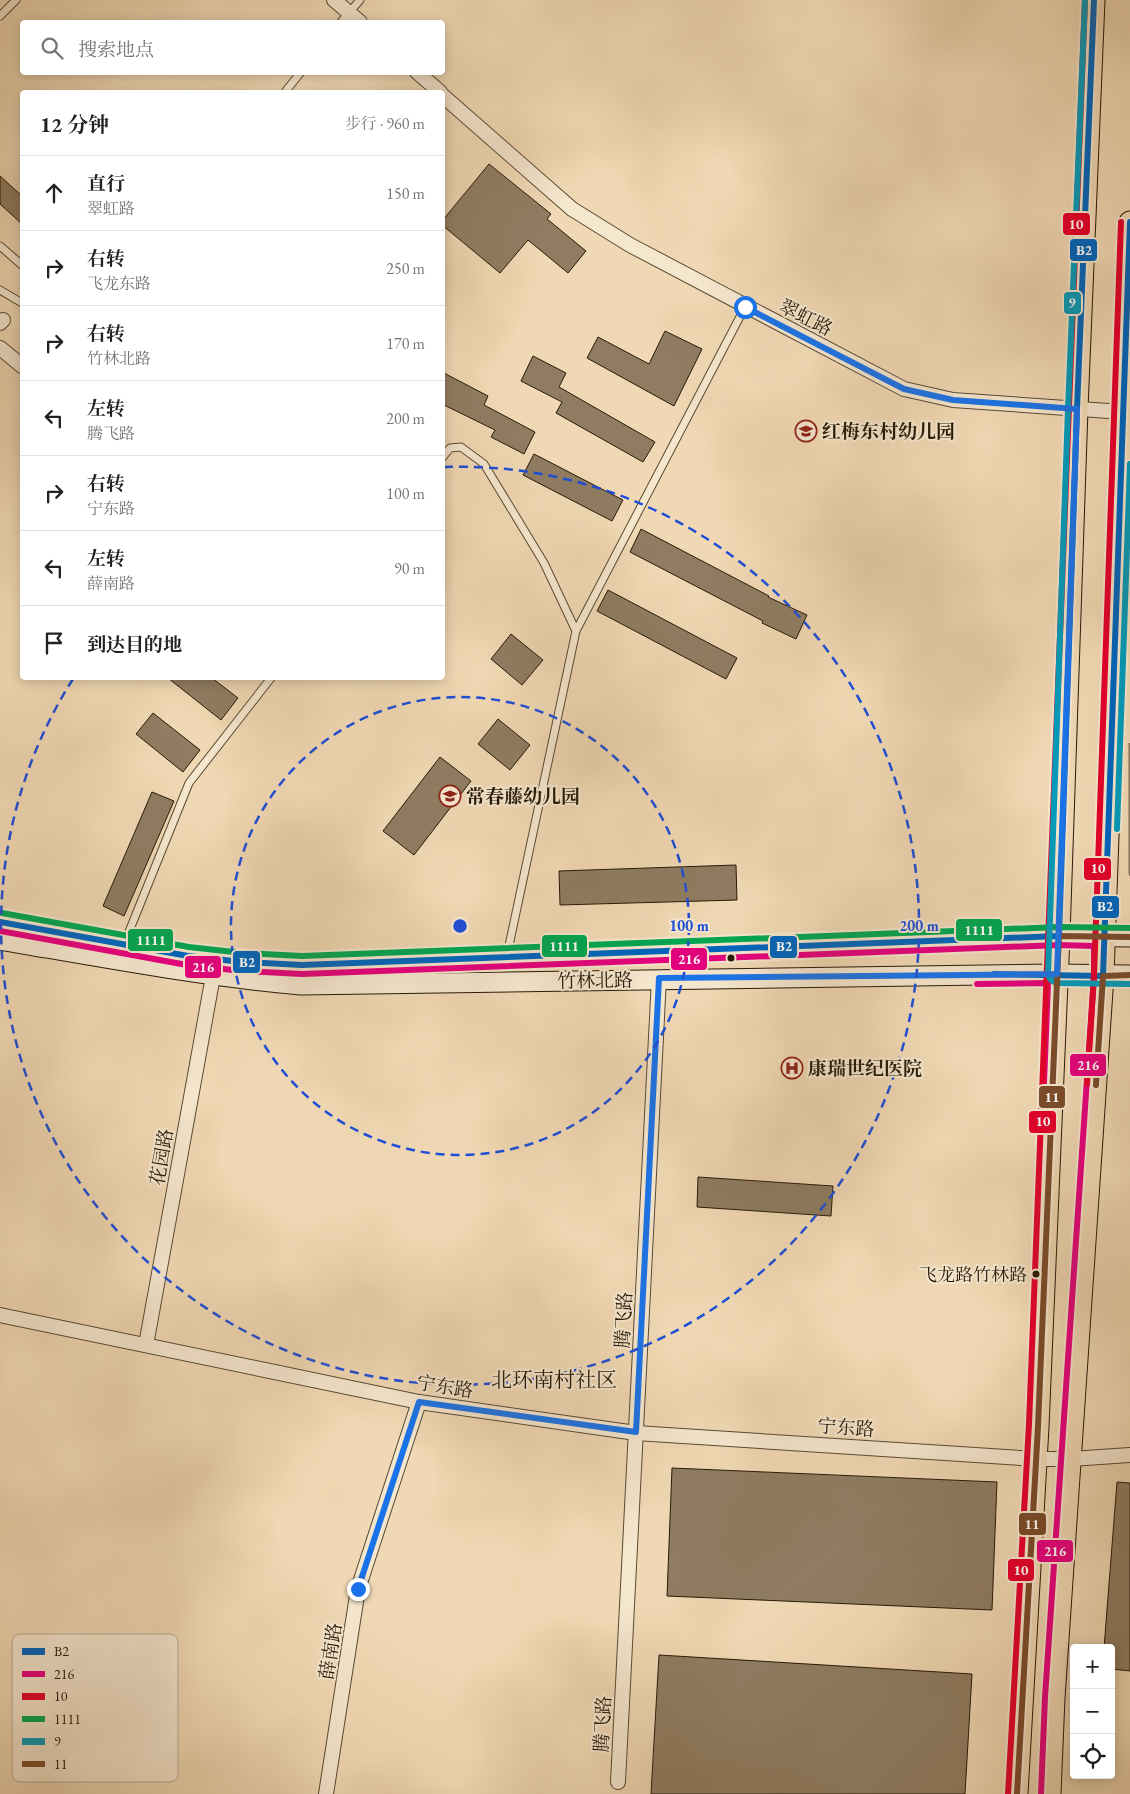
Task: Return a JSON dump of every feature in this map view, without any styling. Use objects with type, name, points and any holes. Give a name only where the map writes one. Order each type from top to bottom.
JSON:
[{"type":"main road","points":[[1017,1794],[1036,1459],[1059,936],[1089,4]]},
{"type":"main road","points":[[1050,1794],[1054,1698],[1103,976],[1103,937],[1123,587],[1123,412],[1130,222]]},
{"type":"main road","name":"竹林北路","points":[[0,922],[188,956],[242,962],[302,964],[1059,936],[1130,937]]},
{"type":"main road","name":"竹林北路","points":[[0,940],[213,976],[301,985],[659,978],[1130,975]]},
{"type":"street","points":[[334,0],[345,18]]},
{"type":"street","name":"翠虹路","points":[[420,75],[437,90]]},
{"type":"street","name":"翠虹路","points":[[445,98],[572,209],[630,245],[904,389],[953,400],[1123,412]]},
{"type":"street","points":[[0,348],[20,364]]},
{"type":"street","name":"花园路","points":[[146,1345],[213,976]]},
{"type":"street","name":"腾飞路","points":[[618,1782],[659,978]]},
{"type":"street","name":"宁东路","points":[[0,1315],[419,1402],[636,1432],[1036,1459],[1070,1460],[1130,1455]]},
{"type":"street","name":"薛南路","points":[[326,1794],[358,1589],[419,1402]]},
{"type":"lane","points":[[0,16],[16,0]]},
{"type":"lane","points":[[345,18],[360,0]]},
{"type":"lane","points":[[287,90],[299,75]]},
{"type":"lane","points":[[0,246],[20,263]]},
{"type":"lane","points":[[0,290],[20,301]]},
{"type":"lane","points":[[507,956],[576,631],[745,307]]},
{"type":"lane","points":[[445,454],[450,448],[461,446],[484,464],[544,562],[576,631]]},
{"type":"lane","points":[[123,944],[189,783],[269,680]]},
{"type":"shaded area","points":[[1130,744],[1130,876],[1129,873]]},
{"type":"building","points":[[489,164],[551,214],[547,219],[586,251],[568,273],[528,240],[500,273],[445,227],[445,217]]},
{"type":"building","points":[[0,176],[20,194],[20,222],[0,204]]},
{"type":"building","points":[[665,331],[702,349],[674,406],[587,358],[598,337],[649,364]]},
{"type":"building","points":[[533,356],[566,373],[559,387],[655,442],[643,462],[556,413],[562,402],[521,381]]},
{"type":"building","points":[[445,374],[488,396],[484,405],[535,432],[524,454],[491,437],[495,430],[445,405]]},
{"type":"building","points":[[534,454],[623,500],[612,521],[523,475]]},
{"type":"building","points":[[641,529],[768,597],[807,615],[796,639],[762,623],[763,621],[630,552]]},
{"type":"building","points":[[608,590],[737,658],[726,679],[597,611]]},
{"type":"building","points":[[511,634],[543,660],[522,685],[491,659]]},
{"type":"building","points":[[171,680],[215,680],[238,698],[221,720]]},
{"type":"building","points":[[153,713],[200,750],[183,772],[136,734]]},
{"type":"building","points":[[498,719],[530,745],[510,770],[478,744]]},
{"type":"building","points":[[440,757],[471,781],[414,855],[383,831]]},
{"type":"building","points":[[152,792],[174,801],[124,916],[103,906]]},
{"type":"building","points":[[736,865],[737,900],[560,905],[559,871]]},
{"type":"building","points":[[698,1177],[833,1186],[831,1216],[697,1207]]},
{"type":"building","points":[[672,1468],[997,1482],[992,1610],[667,1596]]},
{"type":"building","points":[[1117,1482],[1130,1483],[1130,1671],[1115,1669],[1115,1644],[1104,1644]]},
{"type":"building","points":[[659,1655],[972,1674],[965,1794],[651,1794]]},
{"type":"transit line","name":"10","points":[[1008,1794],[1027,1470],[1037,1246],[1085,0]]},
{"type":"transit line","name":"9","points":[[1085,0],[1048,975],[1056,983],[1130,984]]},
{"type":"transit line","name":"B2","points":[[0,922],[188,956],[242,962],[302,965],[1059,936],[1077,409],[1094,0]]},
{"type":"transit line","name":"10","points":[[1087,1084],[1094,976],[1121,222]]},
{"type":"transit line","name":"B2","points":[[994,974],[1103,976],[1130,222]]},
{"type":"transit line","name":"9","points":[[1117,829],[1130,464]]},
{"type":"transit line","name":"1111","points":[[2,913],[189,947],[243,953],[302,956],[1059,927],[1130,928]]},
{"type":"transit line","name":"216","points":[[0,931],[187,965],[242,971],[302,974],[1059,945],[1094,946],[1094,976],[1045,1697],[1041,1794]]},
{"type":"transit line","name":"11","points":[[1017,1794],[1038,1427],[1059,936],[1130,937]]},
{"type":"transit line","name":"11","points":[[1096,1085],[1103,976],[1130,975]]},
{"type":"transit line","name":"216","points":[[977,984],[1048,983],[1044,1083]]},
{"type":"place","name":"红梅东村幼儿园","points":[[806,431]]},
{"type":"place","name":"常春藤幼儿园","points":[[450,796]]},
{"type":"place","name":"康瑞世纪医院","points":[[792,1068]]},
{"type":"place","name":"飞龙路竹林路","points":[[1036,1274]]},
{"type":"district","name":"北环南村社区","points":[[554,1380]]},
{"type":"route","points":[[358,1589],[419,1402],[636,1432],[659,978],[1057,974],[1077,409],[953,400],[904,389],[745,307]]}]
